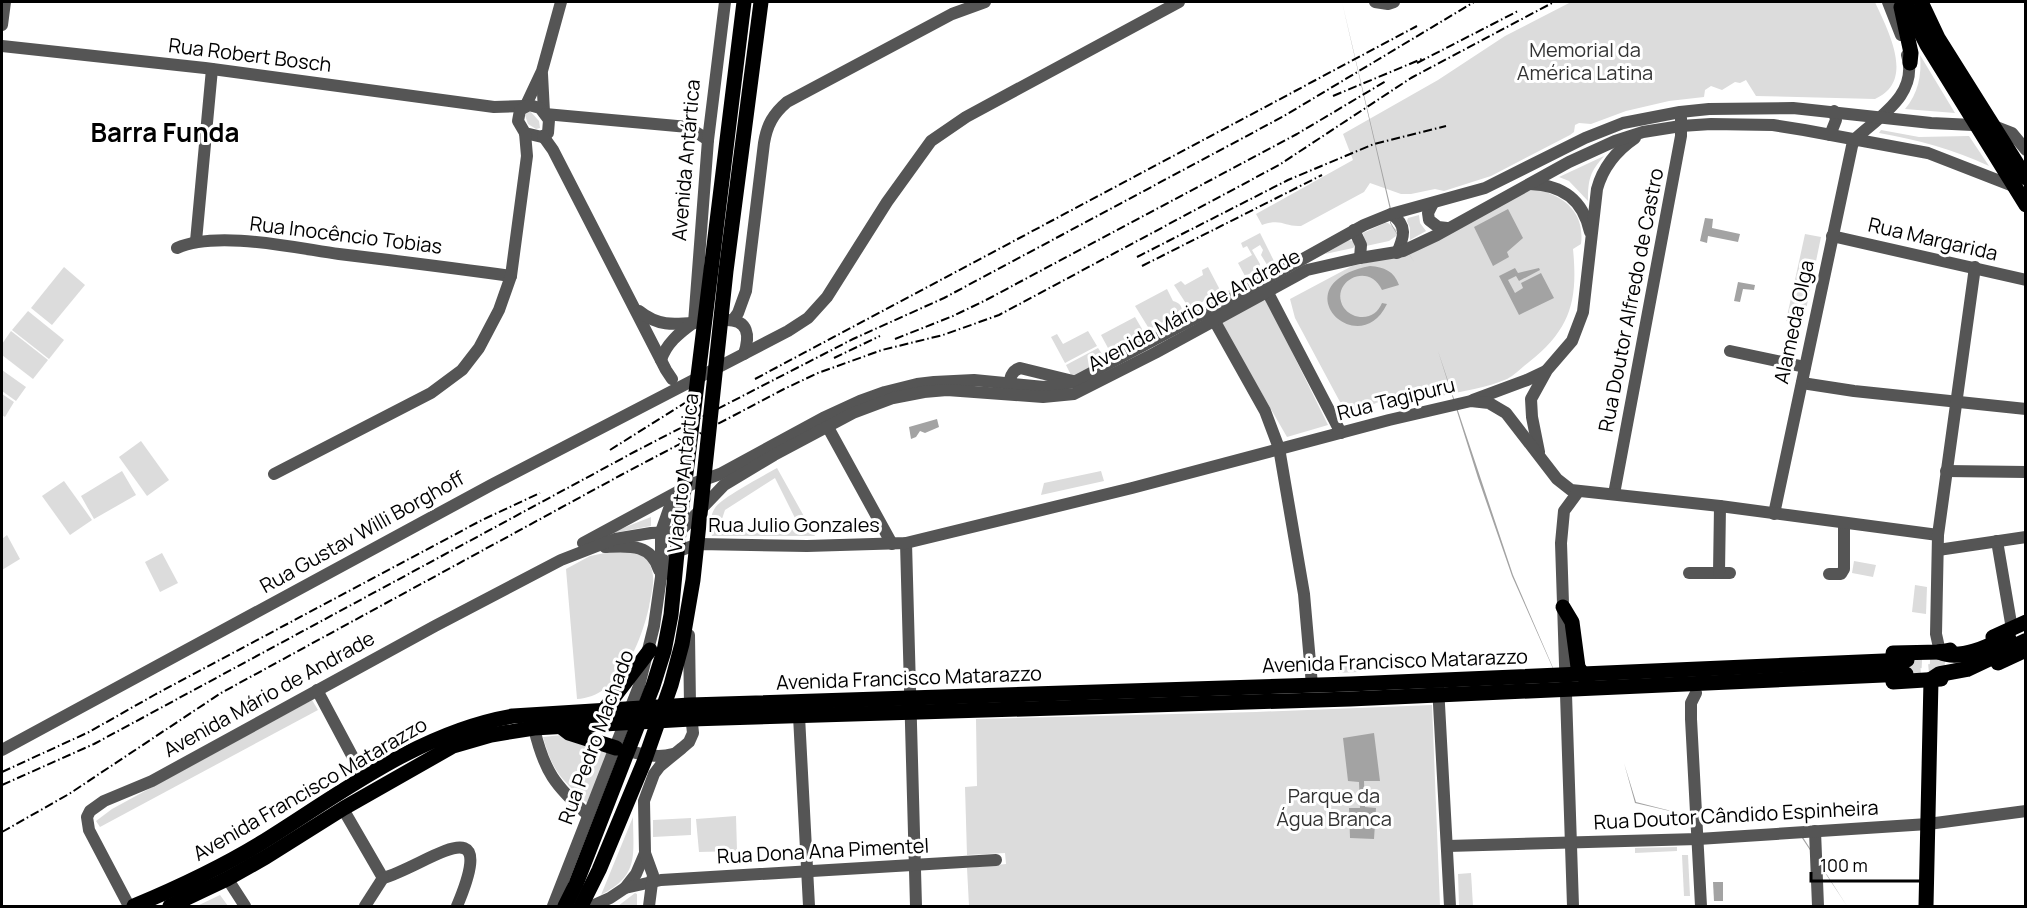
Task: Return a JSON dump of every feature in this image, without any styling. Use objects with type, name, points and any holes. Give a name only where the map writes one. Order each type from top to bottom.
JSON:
[{"type":"highway","name":"Avenida Francisco Matarazzo","points":[[1940,652],[1951,654],[1975,651],[2021,627]]},
{"type":"highway","name":"Avenida Francisco Matarazzo","points":[[1914,669],[1940,674],[1967,669],[2025,641]]},
{"type":"main road","name":"Viaduto Antártica","points":[[565,906],[586,859],[653,686],[664,651],[671,615],[681,511],[744,2]]},
{"type":"main road","name":"Viaduto Antártica","points":[[581,906],[599,870],[644,762],[671,685],[682,645],[693,580],[726,271],[761,2]]},
{"type":"main road","points":[[1899,2],[1911,53],[1910,63]]},
{"type":"main road","points":[[1905,2],[1927,45],[1976,125],[2022,186]]},
{"type":"main road","points":[[1924,6],[1994,126],[2022,186],[2025,205]]},
{"type":"main road","points":[[1563,607],[1572,622],[1576,660],[1582,675],[1594,689]]},
{"type":"main road","points":[[1940,652],[1992,638],[2021,627]]},
{"type":"main road","points":[[604,710],[650,650]]},
{"type":"main road","points":[[1926,906],[1928,825],[1914,669],[1974,673],[2025,650]]},
{"type":"main road","name":"Avenida Francisco Matarazzo","points":[[170,906],[223,873],[343,809],[453,746],[490,735],[534,728],[625,723],[691,712],[1565,683],[1594,689],[1710,688],[1914,669],[1940,652]]},
{"type":"main road","name":"Avenida Francisco Matarazzo","points":[[1565,683],[1582,675],[1733,668],[1744,662],[1914,669]]},
{"type":"main road","name":"Avenida Francisco Matarazzo","points":[[1699,688],[1914,669]]},
{"type":"main road","name":"Avenida Francisco Matarazzo","points":[[131,906],[223,873],[258,844],[364,778],[435,740],[486,720],[522,715],[631,708],[799,716],[911,706],[1311,686],[1438,688]]},
{"type":"main road","points":[[560,726],[569,733],[616,748]]},
{"type":"street","points":[[2,25],[5,2]]},
{"type":"street","points":[[274,474],[431,393],[462,370],[479,348],[499,310],[511,276],[527,156],[525,133],[518,121],[520,110],[525,106],[542,71],[561,2]]},
{"type":"street","name":"Avenida Antártica","points":[[694,322],[708,140],[725,2]]},
{"type":"street","points":[[946,2],[952,14]]},
{"type":"street","points":[[733,320],[746,291],[764,143],[771,119],[787,102],[952,14],[985,2]]},
{"type":"street","name":"Rua Gustav Willi Borghoff","points":[[2,750],[493,484],[773,340],[808,318],[827,297],[887,202],[931,141],[966,117],[1179,2]]},
{"type":"street","points":[[1375,2],[1388,4],[1394,2]]},
{"type":"street","points":[[1855,139],[1893,105],[1907,87],[1910,77],[1910,63],[1888,2]]},
{"type":"street","name":"Rua Robert Bosch","points":[[2,46],[212,69],[494,107],[525,106]]},
{"type":"street","points":[[196,241],[212,69]]},
{"type":"street","points":[[527,156],[545,125],[542,71]]},
{"type":"street","points":[[525,106],[535,106],[545,125],[553,150],[672,379]]},
{"type":"street","name":"Rua Robert Bosch","points":[[494,107],[518,121]]},
{"type":"street","points":[[1680,112],[1715,108],[1793,108],[1931,123],[1994,126],[2012,133],[2025,150]]},
{"type":"street","points":[[1830,135],[1835,126],[1834,111]]},
{"type":"street","name":"Rua Doutor Alfredo de Castro","points":[[1614,494],[1682,126],[1680,112]]},
{"type":"street","name":"Avenida Mário de Andrade","points":[[1009,388],[1013,372],[1020,368],[1074,382],[1220,305],[1354,230],[1391,214],[1455,197],[1499,182],[1605,129],[1680,112]]},
{"type":"street","points":[[688,127],[711,113]]},
{"type":"street","points":[[525,133],[571,117],[688,127],[708,140]]},
{"type":"street","name":"Avenida Mário de Andrade","points":[[561,560],[569,559],[615,539],[673,532],[683,528],[724,485],[860,400],[917,384],[974,380],[1043,397],[1074,394],[1309,269],[1397,253],[1594,150],[1643,132],[1682,126],[1773,125],[1942,157],[2022,186]]},
{"type":"street","points":[[1540,456],[1532,417],[1531,399],[1547,370],[1565,350],[1578,328],[1586,296],[1597,189],[1605,168],[1627,143],[1643,132]]},
{"type":"street","name":"Alameda Olga","points":[[1774,514],[1832,236],[1855,139]]},
{"type":"street","points":[[1528,184],[1543,185],[1568,194],[1586,218],[1591,242]]},
{"type":"street","points":[[1433,203],[1428,213],[1429,220],[1437,227],[1447,228]]},
{"type":"street","points":[[1391,214],[1401,222],[1404,233],[1397,253]]},
{"type":"street","points":[[1354,230],[1361,245],[1360,258]]},
{"type":"street","name":"Rua Margarida","points":[[1832,236],[2025,280]]},
{"type":"street","name":"Rua Inocêncio Tobias","points":[[177,248],[196,241],[251,242],[511,276]]},
{"type":"street","points":[[1940,652],[1936,634],[1938,535],[1975,267]]},
{"type":"street","points":[[1267,291],[1341,433]]},
{"type":"street","points":[[636,309],[652,321],[660,323],[733,320],[740,324],[748,335],[744,354]]},
{"type":"street","points":[[1214,320],[1265,411],[1279,448],[1304,594],[1311,686]]},
{"type":"street","points":[[661,360],[664,352],[676,337],[694,322]]},
{"type":"street","points":[[1730,351],[1805,367]]},
{"type":"street","points":[[1471,401],[1547,370]]},
{"type":"street","points":[[658,400],[672,379],[708,373]]},
{"type":"street","points":[[1802,383],[2025,410]]},
{"type":"street","name":"Rua Tagipuru","points":[[906,543],[1471,401],[1489,403],[1506,413],[1564,487],[1578,492]]},
{"type":"street","points":[[825,422],[892,544]]},
{"type":"street","name":"Avenida Mário de Andrade","points":[[131,906],[89,830],[87,817],[90,811],[104,801],[152,781],[561,560],[576,547],[692,484],[720,474],[825,422]]},
{"type":"street","points":[[1946,471],[2025,472]]},
{"type":"street","name":"Rua Pedro Machado","points":[[553,906],[616,748],[650,650],[661,577],[661,532],[670,506],[690,490],[720,474]]},
{"type":"street","points":[[1574,906],[1561,543],[1562,519],[1568,504],[1578,492],[1720,506],[1938,535]]},
{"type":"street","points":[[644,801],[654,774],[660,766],[689,742],[693,733],[688,644],[706,503]]},
{"type":"street","points":[[1689,573],[1724,573],[1720,506]]},
{"type":"street","points":[[1829,574],[1841,574],[1844,569],[1844,523]]},
{"type":"street","points":[[1938,550],[2025,537]]},
{"type":"street","points":[[1997,541],[2021,627]]},
{"type":"street","points":[[906,543],[916,906]]},
{"type":"street","name":"Rua Julio Gonzales","points":[[661,577],[675,555],[681,550],[699,544],[807,546],[906,543]]},
{"type":"street","points":[[589,549],[638,546],[651,553],[661,577]]},
{"type":"street","points":[[1438,688],[1450,906]]},
{"type":"street","points":[[1699,688],[1692,699],[1691,707],[1701,906]]},
{"type":"street","points":[[317,690],[364,778]]},
{"type":"street","points":[[799,716],[809,906]]},
{"type":"street","points":[[534,728],[540,753],[549,772],[561,790],[588,815]]},
{"type":"street","points":[[616,748],[659,757],[677,753]]},
{"type":"street","points":[[606,772],[619,766],[630,768],[639,778],[644,801],[645,853],[653,875],[649,906]]},
{"type":"street","points":[[343,809],[383,879]]},
{"type":"street","name":"Rua Doutor Cândido Espinheira","points":[[1448,846],[1571,844],[1928,825],[2025,811]]},
{"type":"street","points":[[1815,831],[1818,906]]},
{"type":"street","points":[[365,906],[383,879],[445,849],[464,849],[468,852],[472,862],[457,906]]},
{"type":"street","points":[[592,906],[625,888],[636,874],[645,853]]},
{"type":"street","name":"Rua Dona Ana Pimentel","points":[[625,888],[661,880],[738,874],[996,860]]},
{"type":"street","points":[[223,873],[244,906]]},
{"type":"green space","name":"Memorial da América Latina","points":[[1571,2],[1875,2],[1892,41],[1896,68],[1894,80],[1887,91],[1875,99],[1756,96],[1746,80],[1740,83],[1735,82],[1722,90],[1711,86],[1705,90],[1704,97],[1669,101],[1626,111],[1591,124],[1579,123],[1575,125],[1574,132],[1570,135],[1491,176],[1444,191],[1435,189],[1401,194],[1370,183],[1364,192],[1301,226],[1274,222],[1262,225],[1256,214],[1353,160],[1343,134],[1438,80],[1505,36]]},
{"type":"green space","points":[[1920,55],[1955,113],[1905,109],[1918,84]]},
{"type":"green space","points":[[530,111],[539,121],[540,128],[536,129],[528,124],[525,115]]},
{"type":"green space","points":[[1881,130],[1919,137],[1969,136],[1989,166],[1935,146],[1879,133]]},
{"type":"green space","points":[[1604,156],[1591,176],[1588,201],[1569,181],[1559,177]]},
{"type":"green space","points":[[1534,189],[1563,201],[1576,214],[1580,223],[1581,244],[1573,249],[1574,284],[1569,312],[1554,338],[1516,373],[1499,382],[1441,396],[1417,395],[1391,399],[1372,405],[1357,416],[1347,415],[1295,318],[1290,299],[1352,266],[1404,255]]},
{"type":"green space","points":[[1419,215],[1420,223],[1426,231],[1410,240],[1408,218]]},
{"type":"green space","points":[[1385,223],[1397,230],[1396,236],[1389,241],[1366,246],[1363,233]]},
{"type":"green space","points":[[1260,233],[1278,269],[1250,284],[1248,281],[1269,268],[1261,255],[1263,250],[1260,245],[1252,250],[1260,264],[1259,269],[1245,276],[1238,263],[1252,255],[1247,246],[1243,248],[1241,243]]},
{"type":"green space","points":[[1805,234],[1821,237],[1803,324],[1786,321]]},
{"type":"green space","points":[[1348,240],[1354,241],[1353,248],[1325,254]]},
{"type":"green space","points":[[64,267],[85,285],[52,325],[31,308]]},
{"type":"green space","points":[[1208,267],[1219,288],[1218,294],[1192,307],[1187,305],[1174,285],[1181,281],[1185,285],[1203,275],[1202,270]]},
{"type":"green space","points":[[1167,289],[1173,301],[1182,308],[1182,312],[1152,328],[1148,327],[1135,306]]},
{"type":"green space","points":[[1230,290],[1232,293],[1073,379],[1066,365],[1098,348],[1104,357]]},
{"type":"green space","points":[[1265,297],[1328,425],[1287,437],[1220,321]]},
{"type":"green space","points":[[28,311],[64,340],[49,359],[12,330]]},
{"type":"green space","points":[[1135,317],[1142,329],[1141,332],[1112,349],[1108,348],[1101,335]]},
{"type":"green space","points":[[11,331],[48,360],[33,379],[2,355],[2,344]]},
{"type":"green space","points":[[1088,331],[1097,346],[1065,363],[1051,337],[1057,334],[1063,344]]},
{"type":"green space","points":[[2,370],[26,387],[16,401],[2,391]]},
{"type":"green space","points":[[2,394],[14,402],[5,417],[2,415]]},
{"type":"green space","points":[[141,441],[169,480],[147,496],[119,457]]},
{"type":"green space","points":[[777,468],[815,536],[712,536],[711,518],[719,504]],"holes":[[[775,478],[797,522],[792,525],[724,529],[720,525],[725,510]]]},
{"type":"green space","points":[[122,471],[136,495],[94,519],[81,496]]},
{"type":"green space","points":[[1101,471],[1104,481],[1041,495],[1044,483]]},
{"type":"green space","points":[[64,481],[92,520],[70,535],[42,496]]},
{"type":"green space","points":[[651,517],[651,526],[608,534]]},
{"type":"green space","points":[[7,535],[20,559],[2,570],[2,539]]},
{"type":"green space","points":[[620,550],[641,555],[650,564],[653,588],[645,621],[634,651],[617,678],[605,689],[592,696],[577,699],[566,569],[590,556]]},
{"type":"green space","points":[[162,553],[178,583],[160,592],[145,562]]},
{"type":"green space","points":[[1854,561],[1876,565],[1873,577],[1852,573]]},
{"type":"green space","points":[[1915,585],[1927,587],[1926,614],[1912,612]]},
{"type":"green space","points":[[1338,665],[1359,665],[1359,672],[1338,673]]},
{"type":"green space","points":[[312,700],[318,710],[100,827],[96,821],[112,809]]},
{"type":"green space","name":"Parque da Água Branca","points":[[1432,705],[1440,906],[969,906],[967,868],[1006,864],[1005,853],[967,855],[965,787],[977,786],[976,719]]},
{"type":"green space","points":[[562,735],[609,751],[587,803],[559,774],[550,759],[543,737]]},
{"type":"green space","points":[[736,816],[737,851],[699,852],[696,819]]},
{"type":"green space","points":[[633,817],[632,863],[622,880],[601,895]]},
{"type":"green space","points":[[691,818],[691,835],[653,837],[653,820]]},
{"type":"green space","points":[[1677,847],[1677,851],[1635,853],[1635,848]]},
{"type":"green space","points":[[1682,855],[1688,855],[1690,896],[1684,896]]},
{"type":"green space","points":[[1471,873],[1473,906],[1459,906],[1458,874]]},
{"type":"green space","points":[[635,893],[637,894],[637,906],[618,906]]},
{"type":"green space","points":[[220,895],[228,906],[197,906]]},
{"type":"shaded area","points":[[1342,2],[1392,213],[1391,223],[1414,262],[1390,223],[1391,214]]},
{"type":"shaded area","points":[[1508,209],[1523,238],[1507,252],[1509,257],[1493,266],[1474,227]]},
{"type":"shaded area","points":[[1705,218],[1713,219],[1712,228],[1740,234],[1738,242],[1708,236],[1707,243],[1700,241]]},
{"type":"shaded area","points":[[1370,266],[1388,271],[1399,285],[1382,290],[1376,281],[1368,277],[1352,278],[1341,290],[1340,299],[1349,313],[1357,317],[1364,317],[1376,312],[1382,303],[1387,304],[1374,320],[1359,326],[1345,323],[1333,314],[1328,302],[1330,288],[1343,275]]},
{"type":"shaded area","points":[[1515,268],[1518,273],[1539,268],[1540,270],[1519,281],[1516,276],[1508,280],[1515,293],[1523,288],[1521,283],[1541,273],[1554,298],[1519,315],[1499,276]]},
{"type":"shaded area","points":[[1738,282],[1755,285],[1754,290],[1743,289],[1740,302],[1734,301]]},
{"type":"shaded area","points":[[1438,351],[1513,575],[1570,707],[1512,576]]},
{"type":"shaded area","points":[[937,419],[939,427],[925,433],[920,431],[916,437],[911,439],[909,427]]},
{"type":"shaded area","points":[[1374,733],[1380,781],[1364,781],[1365,807],[1376,808],[1374,839],[1350,838],[1349,808],[1360,808],[1359,782],[1348,781],[1343,738]]},
{"type":"shaded area","points":[[1624,763],[1636,802],[1687,815],[1635,803]]},
{"type":"shaded area","points":[[1797,828],[1847,906],[1796,829],[1712,836]]},
{"type":"shaded area","points":[[1713,882],[1723,882],[1723,901],[1714,901]]},
{"type":"tunnel","points":[[1907,660],[1948,662],[1965,659]]},
{"type":"tunnel","points":[[1906,674],[1945,670]]},
{"type":"railway","points":[[2,785],[94,744],[636,451],[853,339],[944,298],[1284,116],[1474,2]]},
{"type":"railway","points":[[2,832],[69,794],[221,693],[621,475],[818,373],[882,350],[943,335],[999,315],[1279,165],[1411,78],[1554,2]]},
{"type":"railway","points":[[1417,63],[1518,11]]},
{"type":"railway","points":[[755,379],[1417,26]]},
{"type":"railway","points":[[1333,96],[1424,58]]},
{"type":"railway","points":[[895,339],[986,300],[1297,134],[1386,81]]},
{"type":"railway","points":[[1137,257],[1288,180],[1374,144],[1446,126]]},
{"type":"railway","points":[[1142,266],[1322,175]]},
{"type":"railway","points":[[834,358],[880,336]]},
{"type":"railway","points":[[610,450],[688,401]]},
{"type":"railway","points":[[2,772],[89,732],[482,520],[540,493]]},
{"type":"district","name":"Barra Funda","points":[[165,133]]}]
